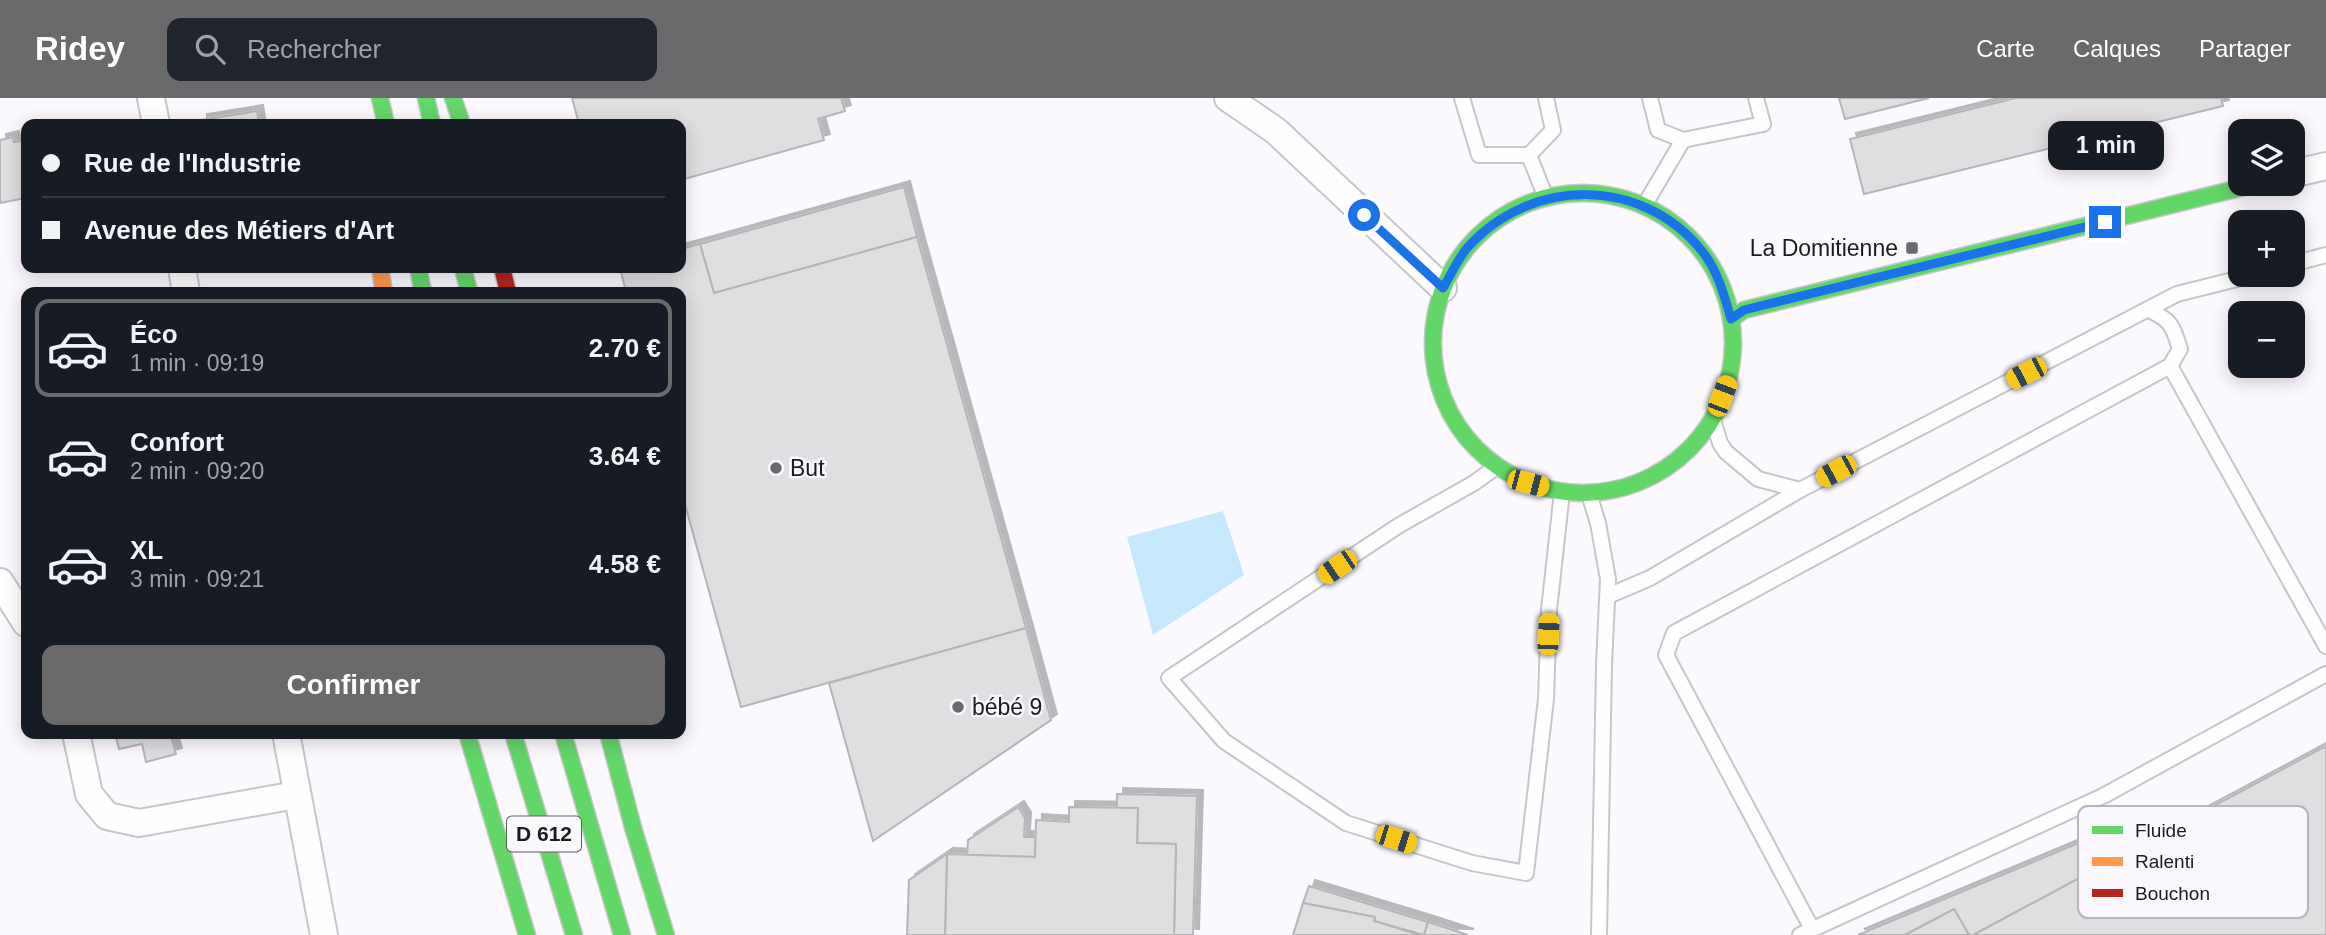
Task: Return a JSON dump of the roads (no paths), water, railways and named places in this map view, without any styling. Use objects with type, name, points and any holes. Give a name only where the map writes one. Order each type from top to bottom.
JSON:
[{"type":"main road","points":[[380,98],[385,119]]},
{"type":"main road","points":[[426,98],[431,119]]},
{"type":"main road","points":[[453,98],[459,119]]},
{"type":"main road","points":[[1731,319],[1744,310],[2228,191]]},
{"type":"main road","points":[[1579,193],[1612,196],[1644,206],[1676,225],[1702,251],[1721,284],[1731,319],[1731,371],[1713,420],[1681,458],[1638,483],[1589,494],[1562,492],[1528,483],[1496,467],[1468,440],[1453,418],[1446,407],[1434,370],[1433,328],[1443,288],[1467,247],[1503,217],[1546,198],[1579,193]]},
{"type":"main road","name":"D 612","points":[[469,739],[527,935]]},
{"type":"main road","name":"D 612","points":[[515,739],[574,935]]},
{"type":"main road","name":"D 612","points":[[565,739],[622,935]]},
{"type":"main road","points":[[610,739],[666,935]]},
{"type":"street","points":[[151,98],[155,119]]},
{"type":"street","points":[[1228,98],[1276,131],[1443,288]]},
{"type":"street","points":[[2305,171],[2326,166]]},
{"type":"street","points":[[0,582],[21,615]]},
{"type":"street","points":[[77,739],[89,794],[107,816],[139,823],[296,795]]},
{"type":"street","points":[[287,739],[324,935]]},
{"type":"lane","points":[[1462,98],[1479,155],[1529,155],[1553,130],[1546,98]]},
{"type":"lane","points":[[1650,98],[1658,130],[1683,141],[1763,124],[1756,98]]},
{"type":"lane","points":[[1644,206],[1683,141]]},
{"type":"lane","points":[[1529,155],[1546,198]]},
{"type":"lane","points":[[2305,261],[2326,255]]},
{"type":"lane","points":[[1608,596],[1650,578],[1800,490],[2177,295],[2228,282]]},
{"type":"lane","points":[[2078,807],[1806,932],[1666,655],[1674,633],[2170,366],[2180,349],[2174,329],[2166,318],[2149,310]]},
{"type":"lane","points":[[2170,366],[2326,646]]},
{"type":"lane","points":[[1713,420],[1720,443],[1726,452],[1758,479],[1800,490]]},
{"type":"lane","points":[[1496,467],[1474,483],[1398,526],[1169,678],[1224,741],[1346,823],[1472,863],[1526,873],[1546,699],[1549,610],[1562,492]]},
{"type":"lane","points":[[1589,494],[1598,523],[1608,579],[1599,935]]},
{"type":"lane","points":[[2081,806],[2326,674]]},
{"type":"water","points":[[1223,511],[1244,575],[1153,635],[1127,537]]},
{"type":"place","name":"La Domitienne","points":[[1912,248]]},
{"type":"place","name":"But","points":[[776,468]]},
{"type":"place","name":"bébé 9","points":[[958,707]]}]
